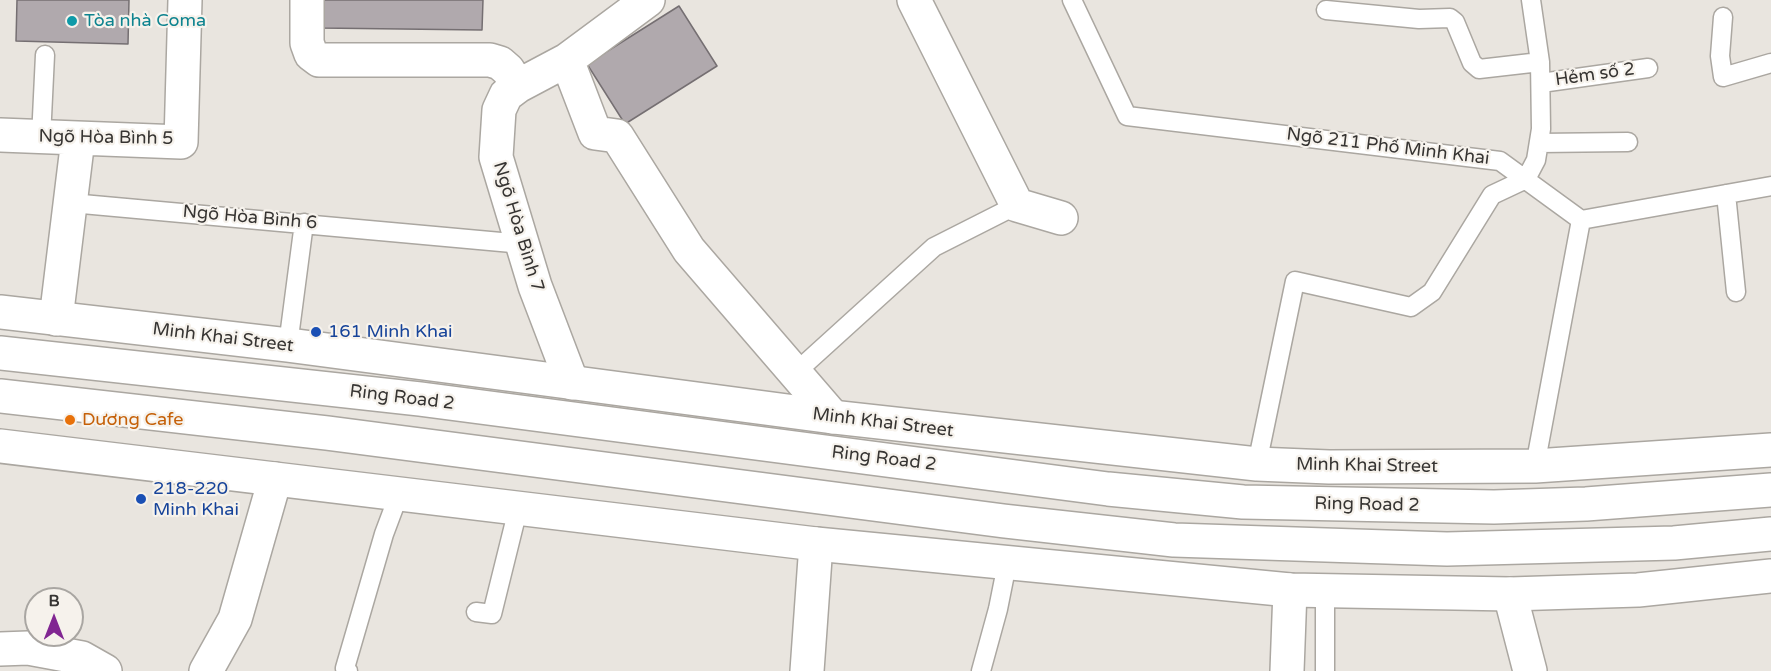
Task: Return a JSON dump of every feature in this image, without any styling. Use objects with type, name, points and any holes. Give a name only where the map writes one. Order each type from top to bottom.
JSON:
[{"type":"main road","name":"Ngõ Hòa Bình 5","points":[[0,135],[181,142],[185,0]]},
{"type":"main road","points":[[307,0],[307,43],[311,54],[319,60],[490,60],[500,63],[508,70],[518,86]]},
{"type":"main road","name":"Ngõ Hòa Bình 7","points":[[572,382],[535,286],[496,157],[499,110],[506,95],[518,86],[567,60],[648,0]]},
{"type":"main road","points":[[914,0],[1017,205],[1060,218]]},
{"type":"main road","points":[[567,60],[595,134],[617,136],[689,250],[833,417]]},
{"type":"main road","points":[[56,319],[78,139]]},
{"type":"main road","name":"Minh Khai Street","points":[[0,312],[288,345],[833,417],[1257,464],[1383,467],[1535,466],[1771,450]]},
{"type":"main road","name":"Ring Road 2","points":[[0,353],[420,399],[1108,489],[1243,502],[1494,507],[1586,504],[1771,490]]},
{"type":"main road","points":[[0,396],[327,433],[1004,521],[1174,540],[1448,549],[1674,543],[1771,534]]},
{"type":"main road","points":[[0,446],[816,544],[1290,590],[1510,594],[1638,590],[1771,576]]},
{"type":"main road","points":[[206,671],[235,619],[275,479]]},
{"type":"main road","points":[[807,671],[816,544]]},
{"type":"main road","points":[[1287,671],[1290,590]]},
{"type":"main road","points":[[1510,594],[1530,671]]},
{"type":"main road","points":[[0,649],[28,648],[82,658],[105,671]]},
{"type":"lane","name":"Ngõ 211 Phố Minh Khai","points":[[1072,0],[1127,116],[1500,161],[1581,220]]},
{"type":"lane","points":[[1257,464],[1295,281],[1411,307],[1432,292],[1492,195],[1526,179],[1536,160],[1539,143],[1541,83],[1531,0]]},
{"type":"lane","points":[[1326,10],[1419,19],[1450,18],[1455,22],[1472,63],[1479,69],[1540,62]]},
{"type":"lane","points":[[1723,17],[1720,56],[1723,77],[1771,63]]},
{"type":"lane","points":[[41,138],[45,55]]},
{"type":"lane","name":"Hẻm số 2","points":[[1541,83],[1648,68]]},
{"type":"lane","points":[[1539,143],[1628,142]]},
{"type":"lane","points":[[1535,466],[1581,220],[1771,186]]},
{"type":"lane","points":[[1726,194],[1736,292]]},
{"type":"lane","name":"Ngõ Hòa Bình 6","points":[[70,203],[522,244]]},
{"type":"lane","points":[[795,373],[934,247],[1017,205]]},
{"type":"lane","points":[[288,345],[304,223]]},
{"type":"lane","points":[[348,671],[345,668],[384,534],[399,494]]},
{"type":"lane","points":[[476,612],[492,614],[518,509]]},
{"type":"lane","points":[[981,671],[998,609],[1007,564]]},
{"type":"lane","points":[[1325,591],[1325,671]]},
{"type":"building","name":"Tòa nhà Coma","points":[[17,0],[129,0],[128,44],[16,41]]},
{"type":"building","points":[[320,0],[483,0],[482,30],[320,28]]},
{"type":"building","points":[[679,6],[717,66],[625,124],[587,64]]},
{"type":"place","name":"Tòa nhà Coma","points":[[72,21]]},
{"type":"place","name":"161 Minh Khai","points":[[316,332]]},
{"type":"place","name":"Dương Cafe","points":[[70,420]]},
{"type":"place","name":"218-220 Minh Khai","points":[[141,499]]}]
